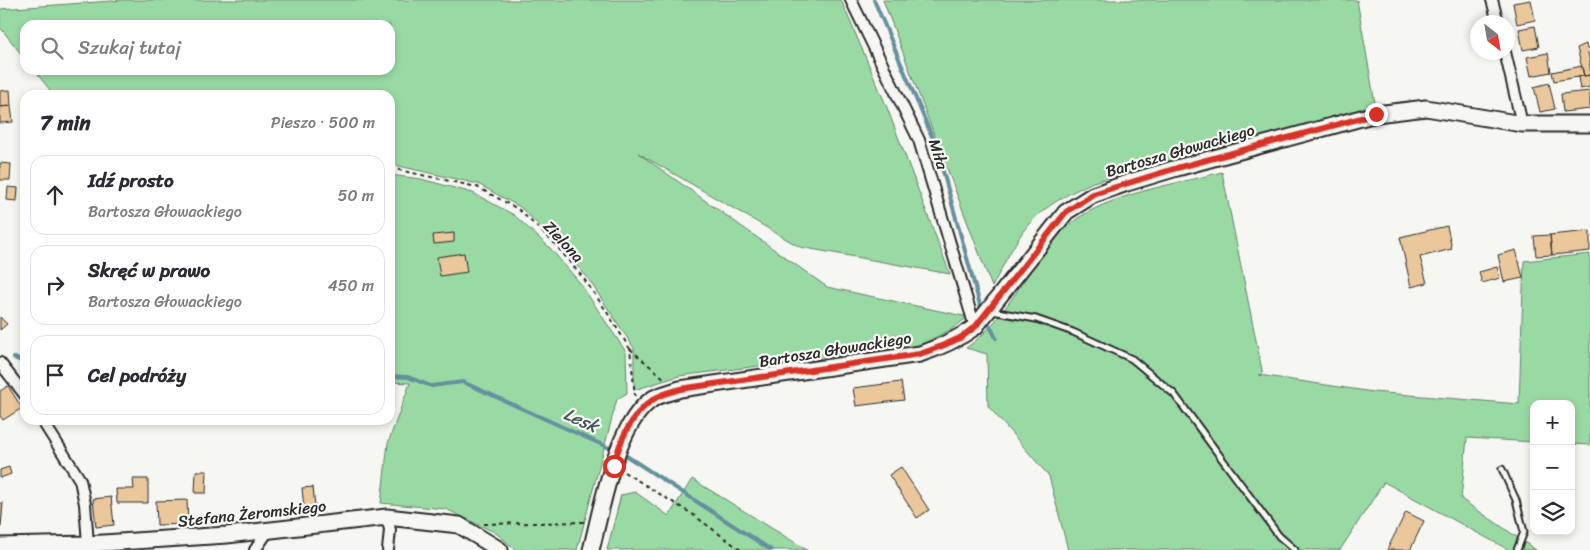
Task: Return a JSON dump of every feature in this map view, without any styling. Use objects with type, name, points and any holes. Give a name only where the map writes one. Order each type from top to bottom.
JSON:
[{"type":"street","name":"Miła","points":[[851,0],[919,140],[975,327]]},
{"type":"street","points":[[1492,0],[1496,15]]},
{"type":"street","points":[[1507,60],[1522,124]]},
{"type":"street","name":"Bartosza Głowackiego","points":[[591,550],[617,457],[637,414],[654,398],[680,389],[920,354],[960,338],[975,327],[990,310],[1054,225],[1066,212],[1093,194],[1177,168],[1376,114],[1426,108],[1522,124],[1590,124]]},
{"type":"street","points":[[0,363],[20,389]]},
{"type":"street","points":[[45,425],[80,480],[85,504],[88,544]]},
{"type":"street","points":[[387,517],[390,530],[388,550]]},
{"type":"street","name":"Stefana Żeromskiego","points":[[0,546],[88,544],[268,531],[387,517],[459,525],[500,550]]},
{"type":"street","points":[[255,550],[268,531]]},
{"type":"lane","points":[[990,310],[1036,319],[1073,332],[1132,359],[1174,394],[1279,536],[1296,550]]},
{"type":"lane","points":[[1502,468],[1516,500],[1524,532],[1517,550]]},
{"type":"path","name":"Zielona","points":[[395,169],[478,187],[518,210],[554,244],[584,279],[630,349],[637,414]]},
{"type":"path","points":[[630,349],[652,370],[680,389]]},
{"type":"path","points":[[617,457],[741,550]]},
{"type":"path","points":[[459,525],[599,522]]},
{"type":"green space","points":[[125,0],[841,0],[886,105],[950,274],[800,247],[638,153],[827,287],[968,317],[950,330],[918,346],[679,376],[634,390],[634,348],[587,277],[556,242],[520,207],[478,184],[395,165],[395,90],[50,90],[38,75],[395,75],[395,20],[20,20],[20,53],[0,27],[0,9]]},
{"type":"green space","points":[[883,0],[1357,0],[1376,109],[1093,182],[1074,191],[1038,214],[1015,243],[992,287]]},
{"type":"green space","points":[[1222,172],[1263,375],[1259,375],[1373,392],[1519,404],[1524,261],[1590,254],[1590,445],[1575,444],[1575,400],[1530,400],[1530,442],[1467,438],[1461,499],[1536,550],[1509,550],[1384,482],[1340,550],[1068,550],[1049,476],[988,406],[987,354],[966,348],[995,322],[1040,257],[1065,228],[1081,216],[1099,207],[1161,186]]},
{"type":"green space","points":[[395,176],[421,179],[473,193],[514,215],[550,248],[580,283],[626,352],[627,393],[617,399],[577,550],[516,550],[496,533],[446,509],[381,503],[388,443],[410,383],[395,382]]},
{"type":"green space","points":[[692,479],[807,550],[607,550],[621,495],[635,492],[669,516]]},
{"type":"building","points":[[1531,0],[1535,20],[1517,24],[1513,3]]},
{"type":"building","points":[[1535,26],[1539,47],[1523,50],[1519,29]]},
{"type":"building","points":[[1586,44],[1590,62],[1590,75],[1584,76],[1577,48]]},
{"type":"building","points":[[1548,53],[1551,72],[1531,76],[1527,57]]},
{"type":"building","points":[[1582,66],[1584,76],[1554,81],[1552,72]]},
{"type":"building","points":[[1590,75],[1590,87],[1580,89],[1578,77]]},
{"type":"building","points":[[1549,83],[1555,109],[1540,112],[1534,87]]},
{"type":"building","points":[[10,90],[11,106],[0,107],[0,91]]},
{"type":"building","points":[[1590,91],[1590,109],[1563,112],[1561,94]]},
{"type":"building","points":[[11,106],[13,122],[0,123],[0,107]]},
{"type":"building","points":[[0,163],[11,164],[10,180],[0,180]]},
{"type":"building","points":[[8,187],[18,188],[17,201],[7,200]]},
{"type":"building","points":[[1447,226],[1452,249],[1420,257],[1427,283],[1411,287],[1400,237]]},
{"type":"building","points":[[1590,231],[1590,251],[1552,255],[1550,235]]},
{"type":"building","points":[[454,233],[454,242],[434,244],[433,235]]},
{"type":"building","points":[[1550,235],[1552,255],[1536,256],[1534,236]]},
{"type":"building","points":[[1516,250],[1523,278],[1504,282],[1498,255]]},
{"type":"building","points":[[464,253],[467,272],[440,276],[437,257]]},
{"type":"building","points":[[1497,267],[1500,278],[1482,283],[1479,272]]},
{"type":"building","points":[[0,317],[7,324],[0,330]]},
{"type":"building","points":[[901,382],[904,400],[856,406],[853,388]]},
{"type":"building","points":[[8,386],[20,405],[20,409],[3,420],[0,416],[0,391]]},
{"type":"building","points":[[9,467],[11,474],[0,478],[0,470]]},
{"type":"building","points":[[901,467],[929,510],[917,518],[889,475]]},
{"type":"building","points":[[196,471],[207,471],[206,493],[195,493]]},
{"type":"building","points":[[133,479],[148,479],[148,503],[117,503],[116,489],[134,489]]},
{"type":"building","points":[[313,487],[315,506],[304,508],[302,488]]},
{"type":"building","points":[[111,497],[114,525],[96,527],[93,499]]},
{"type":"building","points":[[187,500],[188,524],[157,525],[156,501]]},
{"type":"building","points":[[0,503],[3,503],[1,527],[0,527]]},
{"type":"building","points":[[1406,512],[1424,521],[1410,550],[1387,550]]},
{"type":"waterway","points":[[874,0],[936,146],[980,305]]},
{"type":"waterway","points":[[990,326],[996,338]]},
{"type":"waterway","name":"Lesk","points":[[14,358],[20,360]]},
{"type":"waterway","name":"Lesk","points":[[395,376],[408,377],[431,386],[463,382],[616,451]]},
{"type":"waterway","name":"Lesk","points":[[622,453],[771,550]]},
{"type":"route","points":[[614,466],[620,445],[631,423],[637,414],[654,398],[680,389],[920,354],[960,338],[975,327],[990,310],[1048,232],[1066,212],[1093,194],[1177,168],[1376,114]]}]
